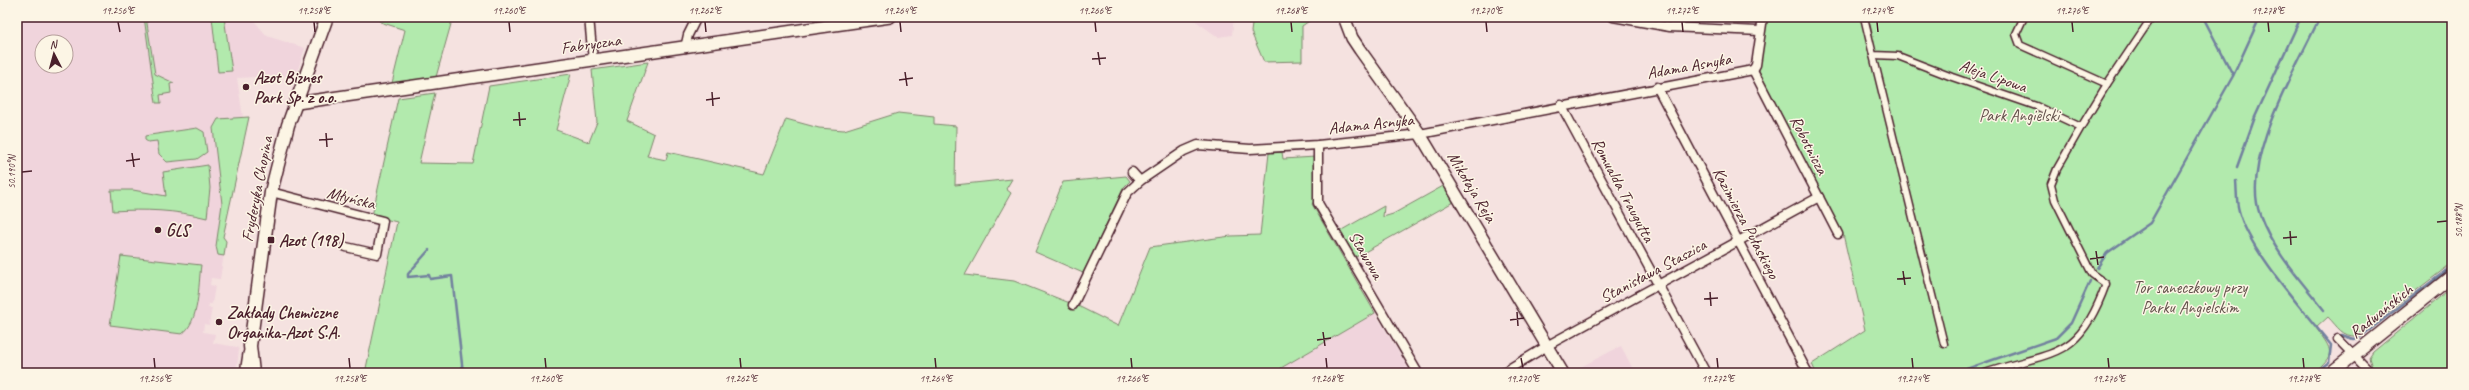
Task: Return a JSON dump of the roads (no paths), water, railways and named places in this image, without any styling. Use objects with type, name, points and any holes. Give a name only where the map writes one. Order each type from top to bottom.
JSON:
[{"type":"main road","name":"Fryderyka Chopina","points":[[250,346],[271,192],[282,145],[326,17]]},
{"type":"main road","name":"Radwańskich","points":[[2331,373],[2452,276]]},
{"type":"main road","points":[[250,346],[253,373]]},
{"type":"street","points":[[589,17],[593,61]]},
{"type":"street","points":[[685,48],[688,35],[697,17]]},
{"type":"street","name":"Fabryczna","points":[[297,103],[685,48],[890,17]]},
{"type":"street","points":[[1613,17],[1670,27],[1760,31]]},
{"type":"street","points":[[1753,70],[1756,64],[1763,17]]},
{"type":"street","points":[[1864,17],[1944,344]]},
{"type":"street","name":"Aleja Lipowa","points":[[2024,17],[2016,34],[2020,45],[2108,84]]},
{"type":"street","points":[[1984,373],[2039,359],[2062,350],[2077,340],[2098,307],[2106,284],[2092,274],[2056,200],[2051,184],[2057,169],[2081,127],[2152,17]]},
{"type":"street","name":"Mikołaja Reja","points":[[1345,19],[1360,50],[1420,134],[1563,373]]},
{"type":"street","name":"Aleja Lipowa","points":[[1873,55],[1898,56],[2036,106],[2081,127]]},
{"type":"street","name":"Adama Asnyka","points":[[1073,305],[1127,193],[1184,151],[1198,145],[1250,149],[1318,145],[1420,134],[1561,105],[1753,70]]},
{"type":"street","name":"Robotnicza","points":[[1753,70],[1838,234]]},
{"type":"street","name":"Kazimierza Pułaskiego","points":[[1658,87],[1808,373]]},
{"type":"street","name":"Romualda Traugutta","points":[[1561,105],[1706,373]]},
{"type":"street","name":"Stawowa","points":[[1318,145],[1318,203],[1418,373]]},
{"type":"street","points":[[1132,172],[1140,182]]},
{"type":"street","name":"Młyńska","points":[[271,192],[383,221],[377,254],[346,247]]},
{"type":"street","name":"Stanisława Staszica","points":[[1502,373],[1547,346],[1819,197]]},
{"type":"street","points":[[2338,338],[2371,373]]},
{"type":"street","name":"Fryderyka Chopina","points":[[246,373],[250,346]]},
{"type":"waterway","points":[[2203,17],[2233,75]]},
{"type":"waterway","points":[[2097,268],[2107,253],[2150,223],[2233,76],[2260,17]]},
{"type":"waterway","points":[[2237,167],[2255,117],[2301,17]]},
{"type":"waterway","points":[[2320,17],[2285,88],[2264,141],[2258,168],[2256,193],[2260,215],[2272,241],[2297,277],[2324,310]]},
{"type":"waterway","points":[[2236,181],[2239,211],[2254,244],[2279,281],[2331,345],[2329,362],[2315,373]]},
{"type":"waterway","points":[[429,250],[408,274],[408,277],[429,275],[430,279],[452,276],[463,373]]},
{"type":"waterway","points":[[2342,335],[2353,339],[2360,337],[2452,266]]},
{"type":"waterway","points":[[1955,373],[2056,338],[2071,323],[2090,281]]},
{"type":"place","name":"Azot Biznes Park Sp. z o.o.","points":[[246,87]]},
{"type":"place","name":"GLS","points":[[158,230]]},
{"type":"place","name":"Azot (198)","points":[[271,240]]},
{"type":"place","name":"Zakłady Chemiczne Organika-Azot S.A.","points":[[219,322]]},
{"type":"park label","name":"Park Angielski","points":[[2019,115]]},
{"type":"park label","name":"Tor saneczkowy przy Parku Angielskim","points":[[2190,297]]}]
